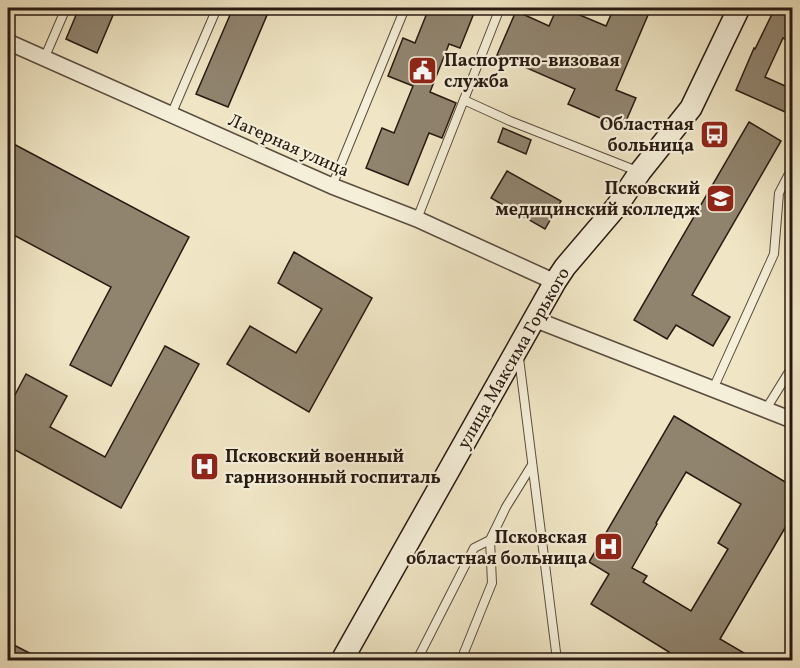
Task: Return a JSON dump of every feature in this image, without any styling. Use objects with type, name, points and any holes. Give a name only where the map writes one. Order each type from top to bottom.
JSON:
[{"type":"main road","name":"улица Максима Горького","points":[[342,660],[555,282],[617,206],[640,172],[691,108],[739,8]]},
{"type":"street","name":"Лагерная улица","points":[[8,42],[332,186],[417,219],[555,282]]},
{"type":"street","points":[[534,319],[792,420]]},
{"type":"lane","points":[[44,59],[66,8]]},
{"type":"lane","points":[[171,115],[217,8]]},
{"type":"lane","points":[[332,186],[405,8]]},
{"type":"lane","points":[[417,219],[500,8]]},
{"type":"lane","points":[[464,100],[510,121],[640,172]]},
{"type":"lane","points":[[713,389],[774,254],[779,193],[792,168]]},
{"type":"lane","points":[[517,348],[556,660]]},
{"type":"lane","points":[[766,409],[792,367]]},
{"type":"lane","points":[[461,660],[492,583],[490,540],[506,507],[532,465]]},
{"type":"lane","points":[[417,660],[474,548],[490,540]]},
{"type":"building","points":[[79,8],[116,8],[97,53],[66,39]]},
{"type":"building","points":[[233,8],[270,8],[228,107],[196,94]]},
{"type":"building","name":"Паспортно-визовая служба","points":[[429,8],[476,8],[460,48],[449,44],[430,92],[456,103],[442,138],[429,133],[408,185],[366,168],[382,128],[394,133],[413,86],[388,76],[403,38],[415,43]]},
{"type":"building","points":[[557,8],[563,8],[606,26],[614,8],[651,8],[616,90],[636,98],[623,128],[568,104],[575,89],[497,55],[516,11],[549,26]]},
{"type":"building","points":[[775,8],[792,8],[792,43],[783,38],[765,77],[792,89],[792,115],[736,90]]},
{"type":"building","points":[[749,122],[781,141],[692,295],[730,317],[713,346],[676,325],[667,339],[634,320]]},
{"type":"building","points":[[503,128],[531,140],[526,154],[498,142]]},
{"type":"building","points":[[8,141],[189,237],[111,386],[70,365],[111,287],[8,232]]},
{"type":"building","points":[[507,171],[561,201],[545,229],[491,198]]},
{"type":"building","points":[[294,252],[372,298],[309,412],[227,364],[250,326],[296,353],[322,309],[278,283]]},
{"type":"building","points":[[165,346],[199,364],[121,508],[8,446],[8,408],[26,374],[67,396],[50,427],[105,457]]},
{"type":"building","points":[[674,416],[792,486],[792,516],[720,639],[756,660],[663,660],[669,652],[591,604],[609,574],[589,562]],"holes":[[[686,472],[741,504],[718,543],[728,549],[691,611],[643,582],[647,576],[632,568]]]},
{"type":"building","points":[[8,642],[43,660],[8,660]]},
{"type":"place","name":"Паспортно-визовая служба","points":[[423,70]]},
{"type":"place","name":"Областная больница","points":[[715,134]]},
{"type":"place","name":"Псковский медицинский колледж","points":[[721,198]]},
{"type":"place","name":"Псковский военный гарнизонный госпиталь","points":[[204,466]]},
{"type":"place","name":"Псковская областная больница","points":[[608,547]]}]
